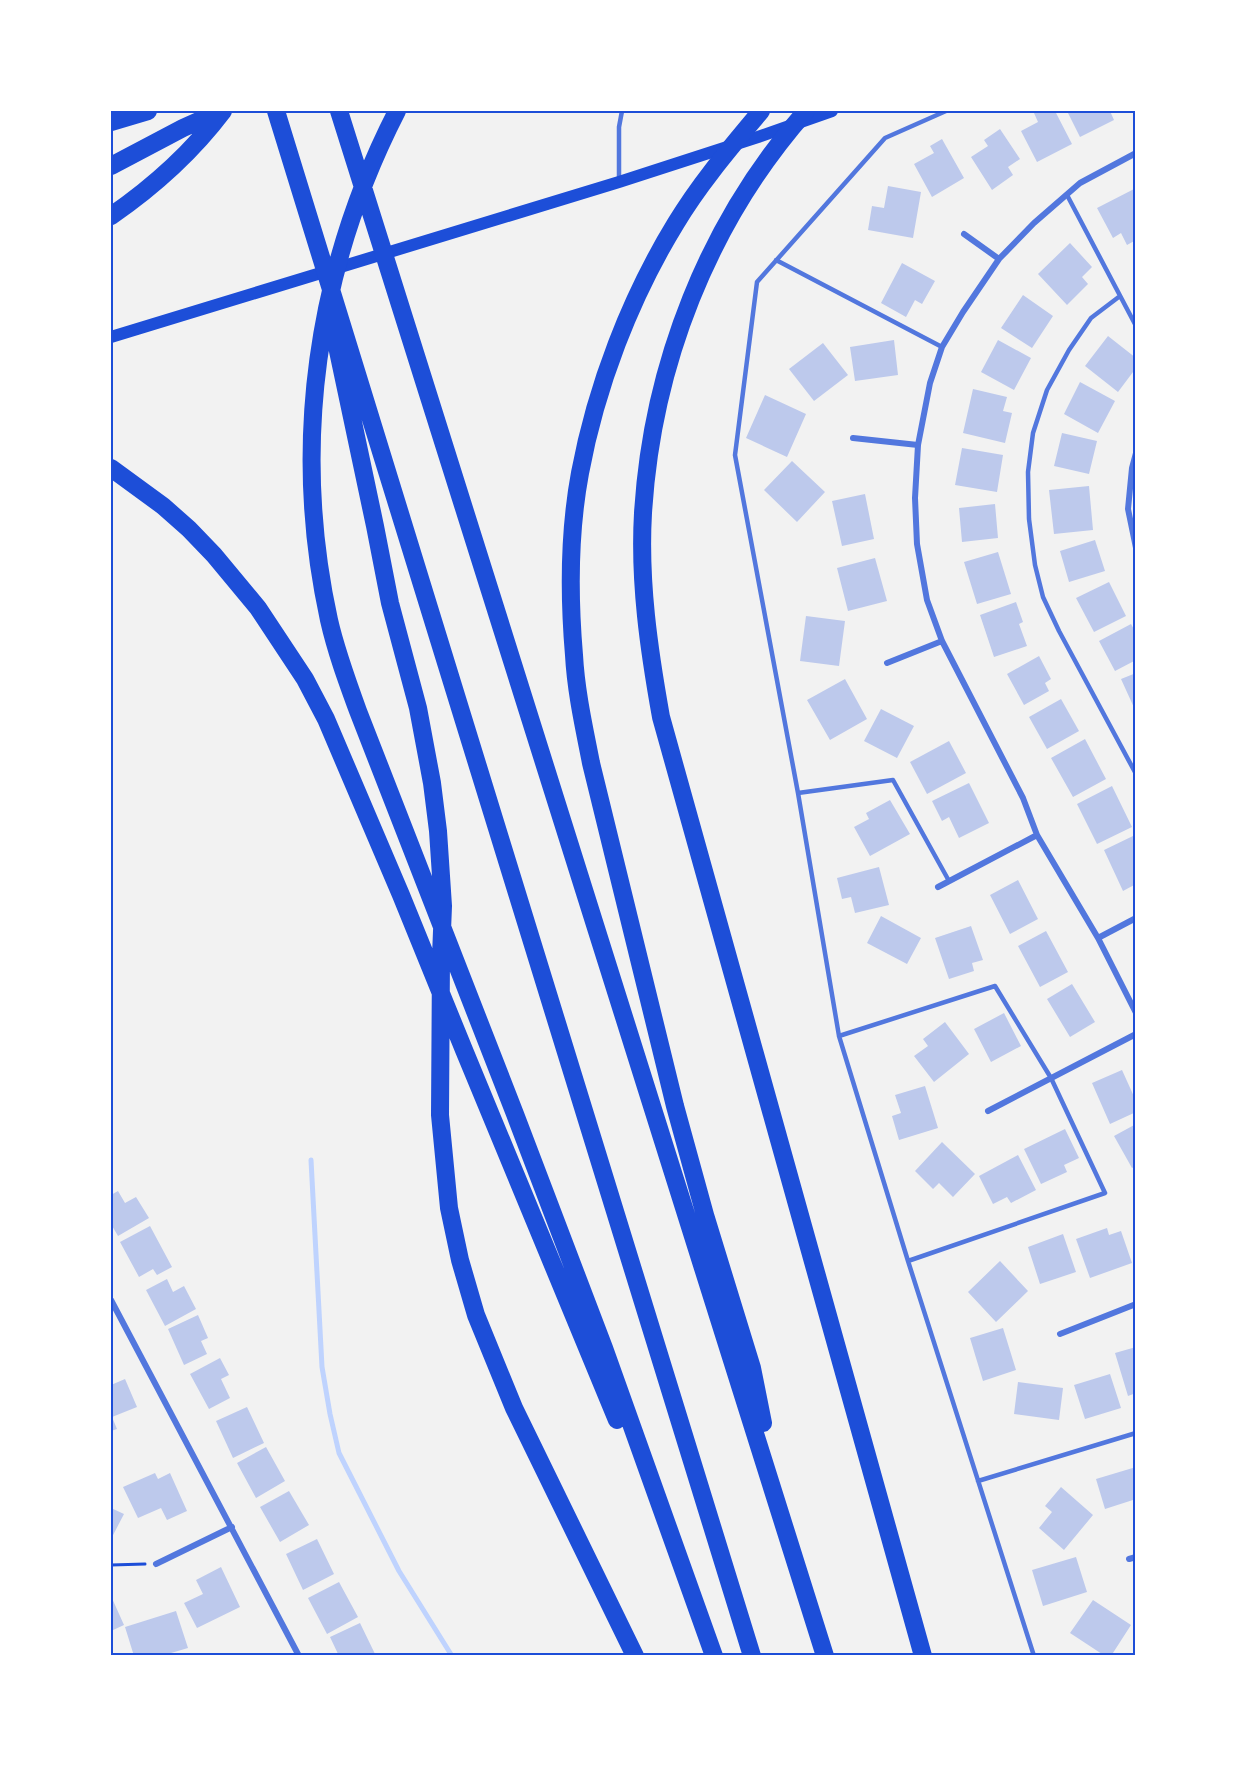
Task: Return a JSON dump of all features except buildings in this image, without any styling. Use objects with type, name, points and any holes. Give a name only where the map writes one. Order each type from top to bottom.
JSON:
[{"type":"highway","points":[[111,122],[148,111]]},
{"type":"highway","points":[[111,166],[183,128],[222,111]]},
{"type":"highway","points":[[111,216],[168,171],[211,127],[222,111]]},
{"type":"highway","points":[[276,111],[752,1656]]},
{"type":"highway","points":[[397,111],[366,177],[340,251],[320,342],[311,445],[316,533],[329,620],[358,711],[515,1114],[603,1348],[707,1638]]},
{"type":"highway","points":[[761,111],[709,174],[676,222],[650,268],[610,363],[580,474],[574,526],[572,613],[580,710],[591,763],[675,1106],[705,1215],[752,1368],[784,1524]]},
{"type":"highway","points":[[806,111],[781,139],[724,226],[697,281],[676,338],[662,389],[649,453],[643,515],[644,588],[649,652],[661,717],[922,1656]]},
{"type":"highway","points":[[340,114],[825,1656]]},
{"type":"highway","points":[[315,233],[338,360],[390,603],[418,708],[432,783],[443,906],[440,1115],[449,1208],[460,1260],[476,1315],[514,1408],[635,1656]]},
{"type":"highway","points":[[111,468],[164,506],[214,555],[258,608],[304,679],[326,719],[397,884],[714,1656]]},
{"type":"main road","points":[[111,337],[619,182],[832,111]]},
{"type":"street","points":[[1136,153],[1080,183],[1034,223],[999,259],[963,312],[942,347],[930,383],[918,445],[915,498],[917,544],[927,600],[942,641],[1023,798],[1037,835],[1098,938],[1136,1013]]},
{"type":"street","points":[[964,234],[999,259]]},
{"type":"street","points":[[853,438],[918,445]]},
{"type":"street","points":[[1136,453],[1132,468],[1128,509],[1136,548]]},
{"type":"street","points":[[887,663],[942,641]]},
{"type":"street","points":[[938,887],[1037,835]]},
{"type":"street","points":[[1098,938],[1136,918]]},
{"type":"street","points":[[988,1111],[1136,1034]]},
{"type":"street","points":[[111,1300],[114,1315],[232,1527],[299,1656]]},
{"type":"street","points":[[1060,1334],[1136,1304]]},
{"type":"street","points":[[156,1564],[232,1527]]},
{"type":"lane","points":[[619,182],[619,127],[622,111]]},
{"type":"lane","points":[[946,111],[885,138],[757,282],[735,455],[798,793],[839,1036],[1034,1656]]},
{"type":"lane","points":[[1067,195],[1136,326]]},
{"type":"lane","points":[[776,260],[942,347]]},
{"type":"lane","points":[[1120,296],[1091,318],[1069,350],[1047,390],[1033,433],[1028,472],[1029,519],[1035,565],[1043,597],[1136,774]]},
{"type":"lane","points":[[798,793],[893,780],[949,881]]},
{"type":"lane","points":[[839,1036],[995,986],[1051,1078],[1105,1193],[908,1261]]},
{"type":"lane","points":[[978,1481],[1136,1433]]},
{"type":"path","points":[[111,1565],[156,1564]]},
{"type":"waterway","points":[[311,1160],[322,1367],[339,1453],[399,1571],[452,1656]]}]
